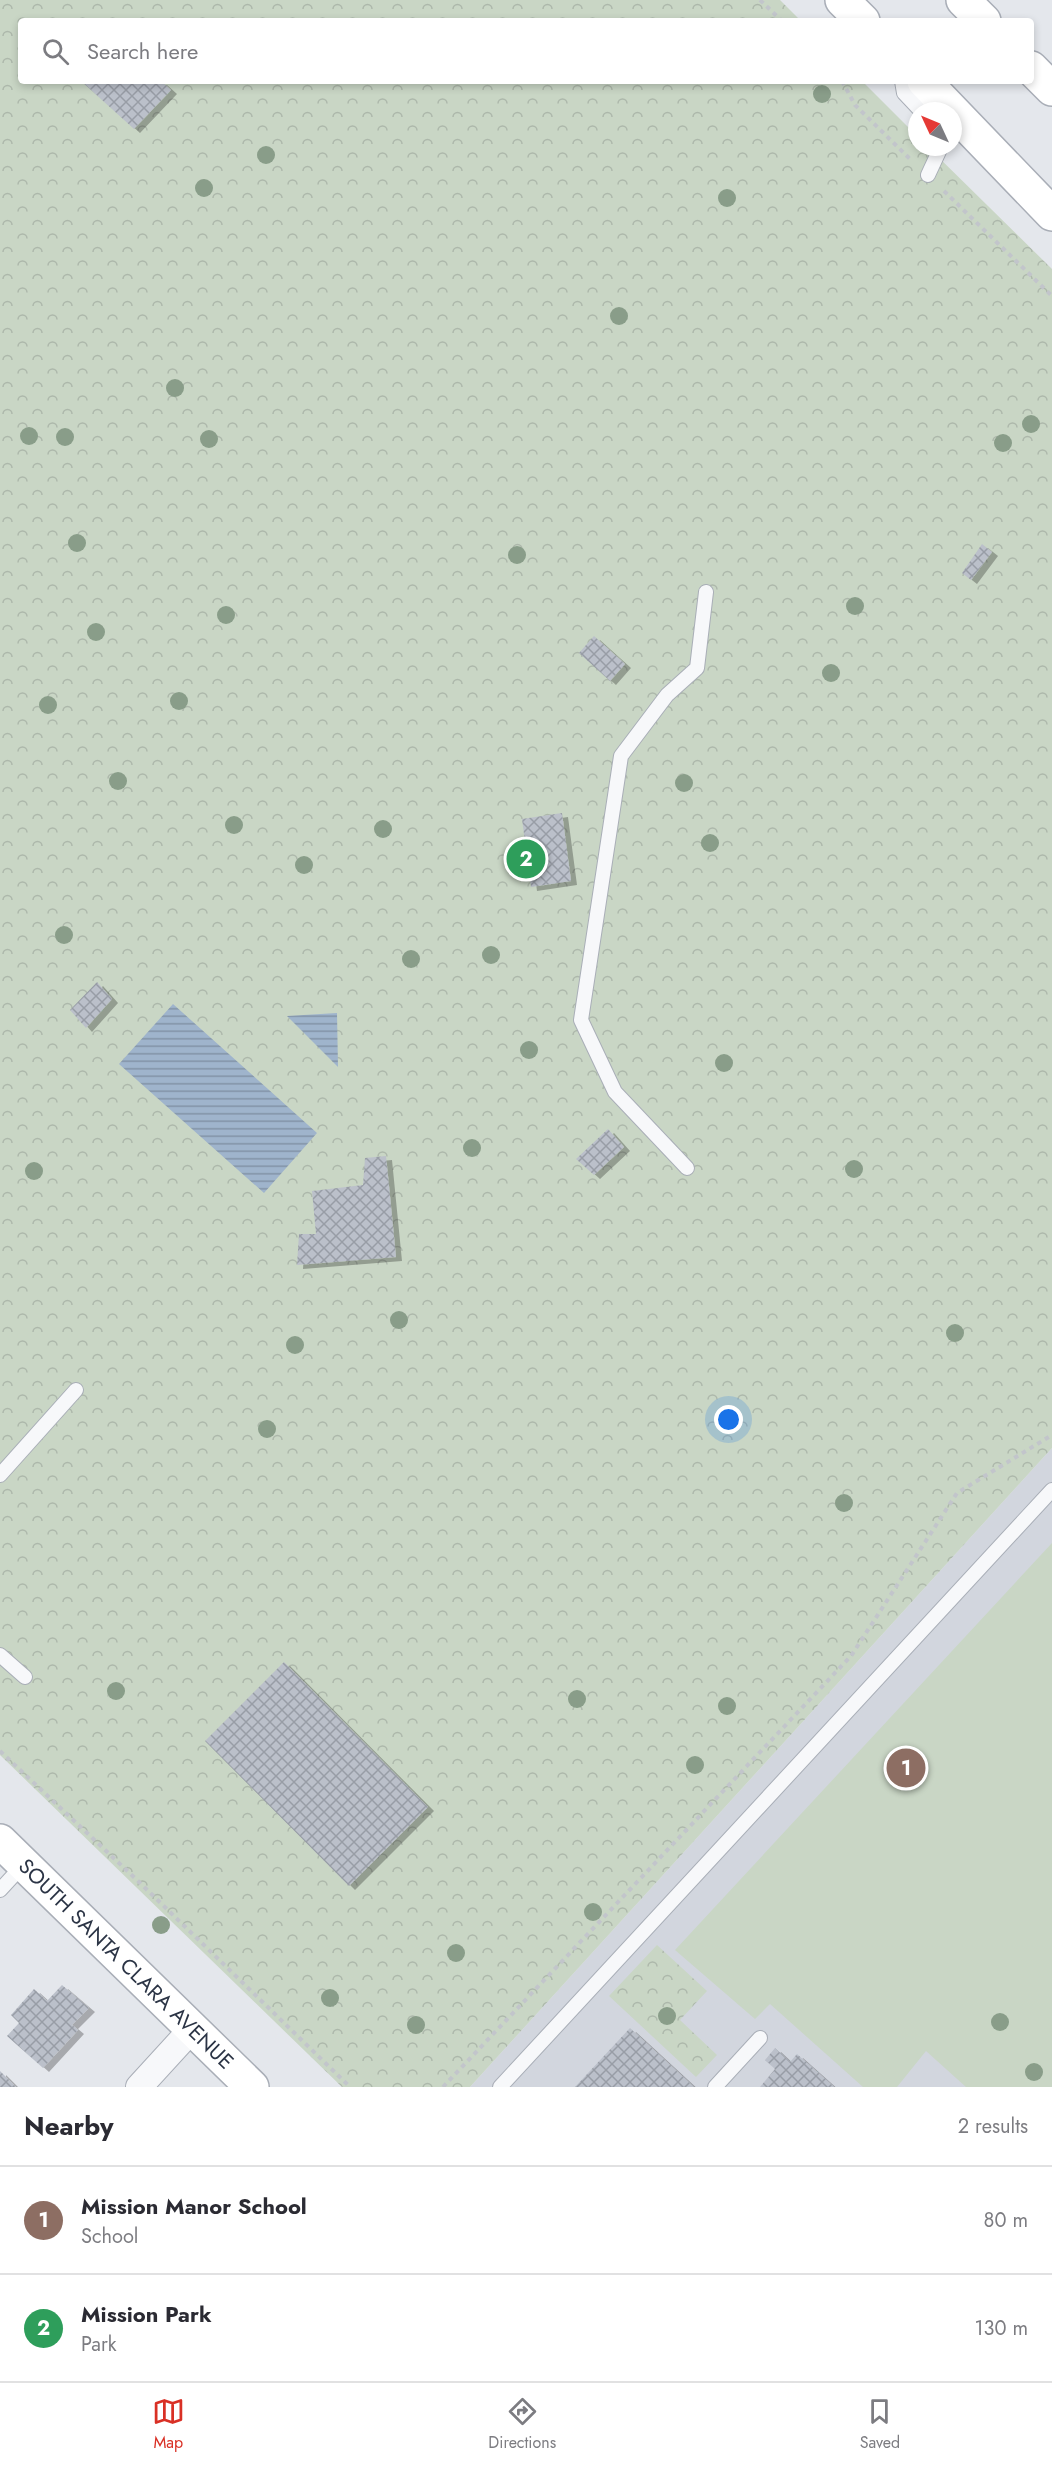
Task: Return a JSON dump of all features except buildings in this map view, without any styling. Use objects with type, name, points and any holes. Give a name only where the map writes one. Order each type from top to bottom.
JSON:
[{"type":"street","points":[[842,0],[860,18]]},
{"type":"street","points":[[963,0],[981,18]]},
{"type":"street","points":[[1034,71],[1052,89]]},
{"type":"street","points":[[927,84],[1052,214]]},
{"type":"street","name":"SOUTH SANTA CLARA AVENUE","points":[[0,1841],[252,2087]]},
{"type":"street","points":[[140,2087],[192,2028]]},
{"type":"lane","points":[[902,84],[904,93],[912,102]]},
{"type":"lane","points":[[928,175],[937,156]]},
{"type":"lane","points":[[687,1167],[615,1092],[581,1020],[621,756],[667,695],[697,668],[706,592]]},
{"type":"lane","points":[[0,1475],[76,1390]]},
{"type":"lane","points":[[500,2087],[1052,1491]]},
{"type":"lane","points":[[0,1655],[25,1677]]},
{"type":"lane","points":[[0,1890],[24,1864]]},
{"type":"lane","points":[[715,2087],[760,2038]]},
{"type":"path","points":[[760,0],[779,18]]},
{"type":"path","points":[[844,84],[855,105],[1052,296]]},
{"type":"path","points":[[443,2087],[850,1656],[957,1493],[1052,1435]]},
{"type":"path","points":[[0,1751],[350,2087]]},
{"type":"shaded area","points":[[1052,1448],[1052,2087],[470,2087]]},
{"type":"green space","points":[[0,0],[780,0],[798,18],[18,18],[18,84],[865,84],[908,127],[908,156],[937,156],[1052,269],[1052,1448],[470,2087],[342,2087],[0,1755]]},
{"type":"green space","points":[[1052,1543],[1052,2087],[966,2087],[926,2051],[897,2087],[863,2087],[770,2004],[755,2019],[675,1950]]},
{"type":"green space","points":[[657,1945],[707,1991],[680,2020],[717,2055],[696,2077],[609,1996]]},
{"type":"water","points":[[173,1004],[317,1133],[264,1193],[119,1064]]},
{"type":"water","points":[[337,1013],[338,1067],[287,1016]]},
{"type":"place","name":"Mission Park","points":[[526,859]]},
{"type":"place","name":"Mission Manor School","points":[[906,1768]]}]
